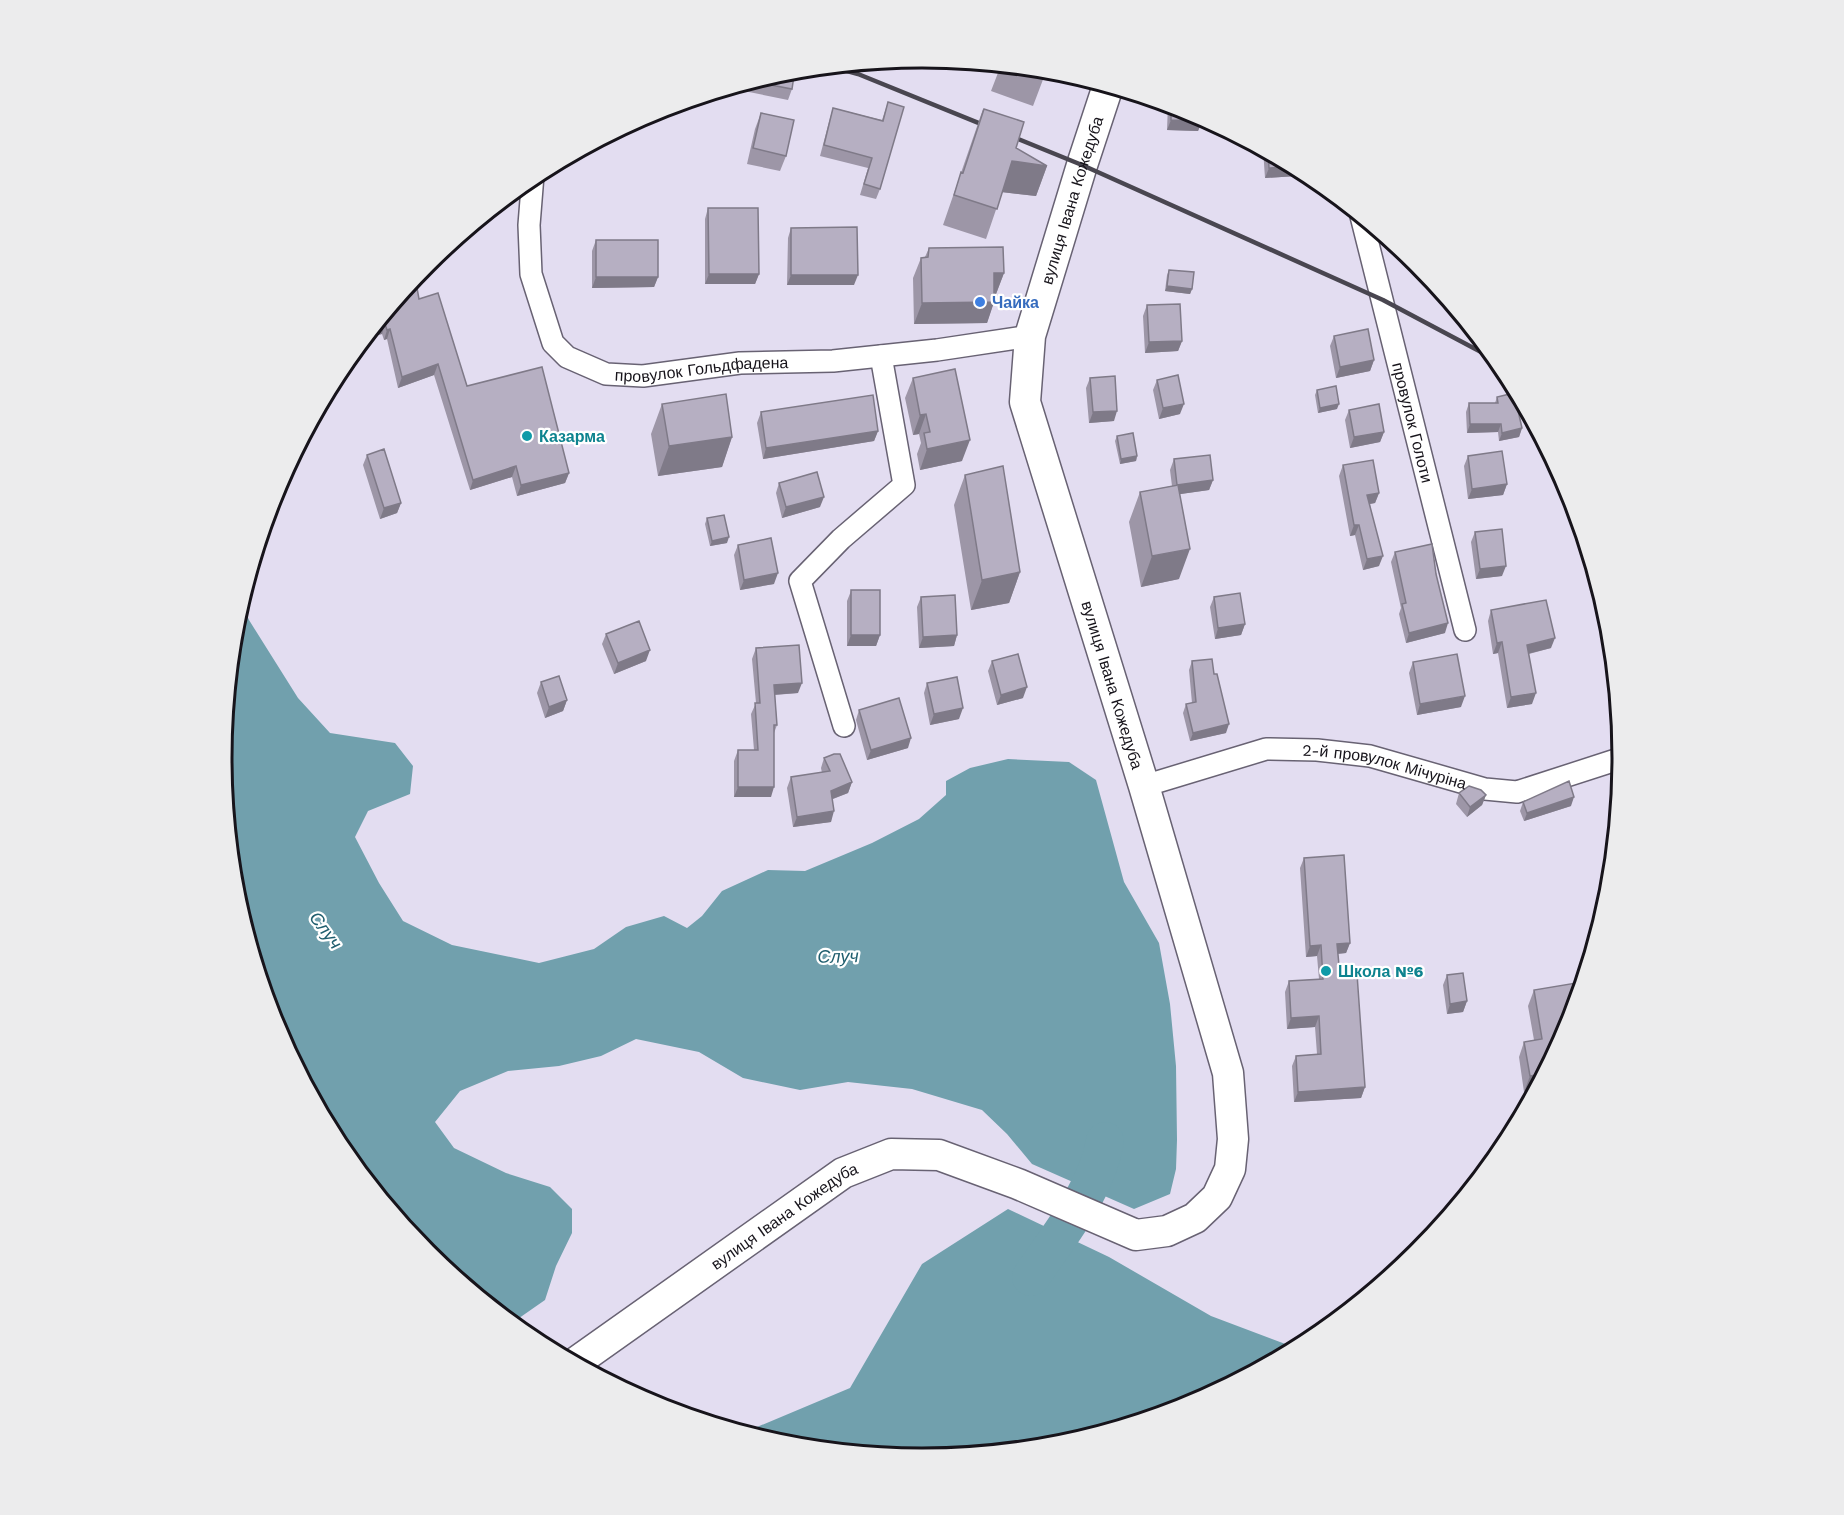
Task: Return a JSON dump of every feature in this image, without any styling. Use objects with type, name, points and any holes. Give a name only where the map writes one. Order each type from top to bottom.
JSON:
[{"type":"main road","name":"вулиця Івана Кожедуба","points":[[582,1358],[843,1173],[891,1154],[939,1155],[1018,1184],[1136,1234],[1167,1232],[1195,1218],[1217,1197],[1230,1169],[1233,1139],[1228,1073],[1144,786],[1025,402],[1030,336],[1106,93]]},
{"type":"street","name":"провулок Гольдфадена","points":[[532,189],[528,225],[531,274],[553,343],[567,357],[606,374],[643,376],[740,363],[833,361],[938,350],[1030,336]]},
{"type":"street","name":"провулок Голоти","points":[[1364,228],[1466,630]]},
{"type":"street","points":[[844,726],[801,581],[841,539],[904,485],[881,356]]},
{"type":"street","name":"2-й провулок Мічуріна","points":[[1144,786],[1266,749],[1317,750],[1370,756],[1485,789],[1517,792],[1612,761]]},
{"type":"water","points":[[247,615],[298,698],[330,733],[395,743],[413,766],[410,794],[368,811],[355,837],[379,883],[403,921],[452,945],[539,963],[594,949],[626,927],[664,916],[687,928],[702,916],[722,891],[768,870],[805,871],[872,843],[919,819],[946,795],[946,781],[970,768],[1008,759],[1069,762],[1096,780],[1124,882],[1159,943],[1170,1004],[1176,1066],[1177,1140],[1176,1169],[1170,1194],[1134,1209],[1032,1164],[1007,1134],[982,1110],[912,1089],[848,1082],[800,1090],[743,1078],[699,1052],[636,1039],[601,1056],[559,1066],[508,1071],[460,1091],[435,1122],[454,1148],[506,1173],[550,1187],[572,1209],[572,1233],[556,1266],[545,1300],[520,1318],[467,1276],[403,1212],[348,1141],[303,1063],[285,1022],[269,979],[245,892],[233,803],[233,712]]},
{"type":"water","points":[[1008,1209],[1109,1257],[1211,1316],[1285,1344],[1227,1376],[1144,1411],[1101,1424],[1012,1442],[922,1448],[877,1446],[832,1442],[757,1427],[850,1388],[922,1264]]},
{"type":"building","points":[[793,80],[792,89],[770,85]]},
{"type":"building","points":[[888,102],[904,107],[880,189],[864,184],[872,158],[824,145],[833,108],[883,121]]},
{"type":"building","points":[[984,109],[1024,122],[1016,148],[1047,166],[1012,161],[997,209],[954,195]]},
{"type":"building","points":[[761,113],[794,120],[786,156],[753,148]]},
{"type":"building","points":[[1171,114],[1187,121],[1171,120]]},
{"type":"building","points":[[1269,161],[1278,167],[1269,168]]},
{"type":"building","points":[[708,208],[758,208],[759,274],[709,274]]},
{"type":"building","points":[[857,227],[858,275],[791,275],[791,228]]},
{"type":"building","points":[[596,240],[658,240],[658,277],[596,277]]},
{"type":"building","points":[[1003,247],[1004,273],[994,273],[994,302],[922,303],[921,258],[928,257],[929,248]]},
{"type":"building","points":[[1169,270],[1194,272],[1192,289],[1167,286]]},
{"type":"building","points":[[417,288],[419,299],[438,293],[467,386],[542,367],[569,473],[521,485],[516,466],[473,480],[438,364],[402,377],[390,329],[387,330],[385,325]]},
{"type":"building","points":[[1180,304],[1182,341],[1149,342],[1147,305]]},
{"type":"building","points":[[1368,329],[1374,360],[1340,367],[1334,336]]},
{"type":"building","points":[[955,369],[970,440],[927,449],[924,433],[930,432],[926,414],[920,415],[913,378]]},
{"type":"building","points":[[1178,375],[1184,404],[1163,408],[1157,380]]},
{"type":"building","points":[[1115,376],[1117,411],[1093,412],[1090,378]]},
{"type":"building","points":[[1336,386],[1339,404],[1320,408],[1317,390]]},
{"type":"building","points":[[726,394],[732,437],[669,446],[662,404]]},
{"type":"building","points":[[1508,394],[1518,409],[1522,428],[1502,433],[1501,424],[1470,424],[1469,403],[1498,403],[1497,397]]},
{"type":"building","points":[[873,395],[878,431],[766,448],[761,412]]},
{"type":"building","points":[[1379,404],[1384,432],[1354,437],[1349,410]]},
{"type":"building","points":[[1133,433],[1137,456],[1121,459],[1117,436]]},
{"type":"building","points":[[384,449],[401,503],[384,508],[367,455]]},
{"type":"building","points":[[1502,451],[1507,484],[1472,489],[1468,456]]},
{"type":"building","points":[[1210,455],[1213,480],[1177,485],[1174,459]]},
{"type":"building","points":[[1373,460],[1379,493],[1367,495],[1383,556],[1367,559],[1359,525],[1354,525],[1343,465]]},
{"type":"building","points":[[1003,466],[1020,572],[982,580],[965,475]]},
{"type":"building","points":[[817,472],[824,497],[786,507],[779,483]]},
{"type":"building","points":[[1178,485],[1190,549],[1152,556],[1140,492]]},
{"type":"building","points":[[724,515],[729,537],[712,541],[707,518]]},
{"type":"building","points":[[1502,529],[1506,566],[1480,569],[1475,532]]},
{"type":"building","points":[[771,538],[778,573],[744,580],[738,545]]},
{"type":"building","points":[[1432,544],[1436,574],[1448,623],[1409,633],[1402,604],[1406,603],[1395,552]]},
{"type":"building","points":[[851,590],[880,590],[880,635],[851,635]]},
{"type":"building","points":[[1240,593],[1245,624],[1218,628],[1214,597]]},
{"type":"building","points":[[955,595],[957,635],[923,637],[921,597]]},
{"type":"building","points":[[1546,600],[1555,638],[1527,645],[1536,693],[1511,697],[1502,642],[1497,643],[1491,610]]},
{"type":"building","points":[[639,621],[650,650],[618,663],[606,634]]},
{"type":"building","points":[[799,645],[802,683],[774,685],[777,725],[774,725],[774,787],[738,787],[738,750],[758,750],[755,703],[760,703],[756,648]]},
{"type":"building","points":[[1018,654],[1027,687],[1001,695],[992,661]]},
{"type":"building","points":[[1457,654],[1465,696],[1420,704],[1413,662]]},
{"type":"building","points":[[1212,659],[1214,674],[1217,674],[1229,724],[1193,733],[1186,704],[1196,702],[1192,661]]},
{"type":"building","points":[[559,676],[567,700],[549,707],[541,682]]},
{"type":"building","points":[[957,677],[963,708],[934,714],[927,683]]},
{"type":"building","points":[[899,698],[911,738],[871,750],[859,710]]},
{"type":"building","points":[[840,754],[852,782],[831,791],[834,811],[797,817],[791,777],[830,771],[824,758]]},
{"type":"building","points":[[1569,781],[1574,797],[1527,813],[1523,802]]},
{"type":"building","points":[[1469,786],[1481,790],[1486,795],[1470,807],[1459,793]]},
{"type":"building","name":"Школа №6","points":[[1344,855],[1350,943],[1337,944],[1340,976],[1357,974],[1365,1087],[1298,1092],[1296,1056],[1321,1054],[1319,1016],[1291,1018],[1289,981],[1323,979],[1321,945],[1310,946],[1304,858]]},
{"type":"building","points":[[1463,973],[1467,1001],[1450,1004],[1447,975]]},
{"type":"building","points":[[1573,983],[1541,1063],[1534,1075],[1530,1076],[1524,1042],[1542,1039],[1534,990]]},
{"type":"waterway","name":"Случ","points":[[1031,1277],[1085,1195],[1094,1178],[1105,1141]]},
{"type":"railway","points":[[849,71],[1082,165],[1383,300],[1479,351]]},
{"type":"place","name":"Чайка","points":[[980,302]]},
{"type":"place","name":"Казарма","points":[[527,436]]},
{"type":"place","name":"Школа №6","points":[[1326,971]]}]
